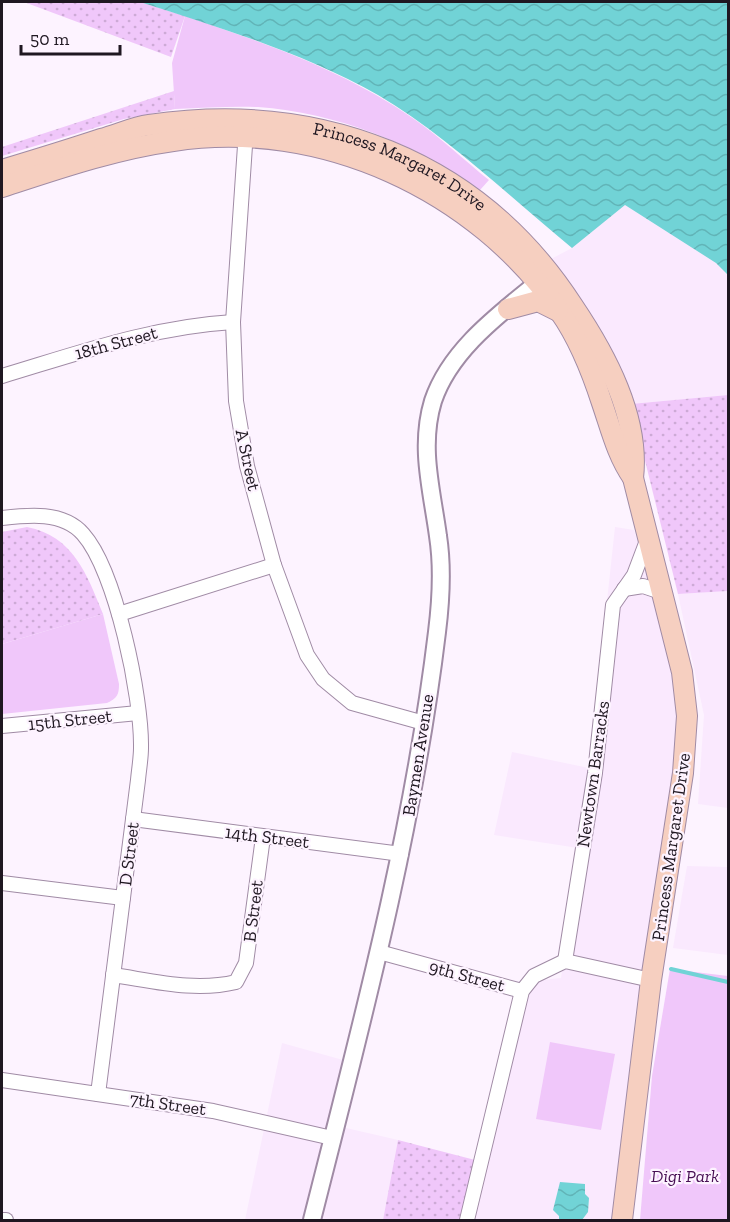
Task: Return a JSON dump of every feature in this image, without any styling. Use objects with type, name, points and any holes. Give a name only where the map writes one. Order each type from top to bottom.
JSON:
[{"type":"main road","name":"Princess Margaret Drive","points":[[5,174],[146,125],[213,118],[248,118],[338,133],[408,159],[449,181],[492,211],[528,245],[592,377],[621,459],[633,478],[682,672],[687,716],[683,773],[651,980],[622,1221]]},
{"type":"main road","name":"Princess Margaret Drive","points":[[5,174],[172,141],[228,136],[291,142],[334,152],[395,175],[458,210],[544,278],[592,335],[616,387],[636,453],[633,478]]},
{"type":"main road","points":[[508,309],[522,281],[514,256]]},
{"type":"main road","points":[[508,309],[538,301],[552,306],[561,314]]},
{"type":"street","name":"A Street","points":[[248,118],[233,322],[236,401],[247,466],[274,565],[307,655],[323,679],[352,703],[424,723]]},
{"type":"street","name":"Baymen Avenue","points":[[312,1221],[379,952],[401,854],[424,723],[436,634],[441,570],[426,462],[430,413],[441,383],[455,360],[482,331],[544,278]]},
{"type":"street","name":"18th Street","points":[[2,376],[128,338],[186,325],[233,322]]},
{"type":"street","name":"D Street","points":[[2,518],[35,514],[60,520],[83,533],[108,582],[119,614],[138,713],[141,748],[98,1094]]},
{"type":"street","name":"Newtown Barracks","points":[[565,961],[595,773],[613,606],[640,561],[648,538]]},
{"type":"street","points":[[119,614],[274,565]]},
{"type":"street","points":[[624,589],[644,586],[662,592]]},
{"type":"street","name":"15th Street","points":[[2,726],[138,713]]},
{"type":"street","name":"14th Street","points":[[133,819],[401,854]]},
{"type":"street","name":"B Street","points":[[113,975],[191,986],[214,987],[236,982],[246,963],[262,837]]},
{"type":"street","points":[[2,883],[123,898]]},
{"type":"street","name":"9th Street","points":[[379,952],[522,991],[534,976],[565,961]]},
{"type":"street","points":[[565,961],[651,980]]},
{"type":"street","points":[[467,1221],[522,991]]},
{"type":"street","name":"7th Street","points":[[2,1080],[213,1111],[332,1138]]},
{"type":"street","points":[[2,1220],[6,1221]]},
{"type":"shaded area","points":[[625,205],[716,263],[728,275],[728,395],[631,404],[608,349],[583,303],[551,259],[572,248]]},
{"type":"shaded area","points":[[615,527],[634,530],[645,564],[677,682],[681,744],[635,1016],[617,1220],[460,1220],[520,982],[561,978],[578,848],[494,835],[512,752],[589,768]]},
{"type":"shaded area","points":[[728,591],[728,808],[698,804],[704,715],[678,594]]},
{"type":"shaded area","points":[[687,866],[728,867],[728,955],[673,948]]},
{"type":"shaded area","points":[[282,1043],[361,1065],[342,1127],[398,1140],[383,1220],[245,1220]]},
{"type":"green space","points":[[24,2],[140,2],[185,16],[171,57]]},
{"type":"green space","points":[[185,16],[304,60],[360,86],[424,126],[489,180],[480,190],[403,145],[346,124],[316,116],[258,107],[175,109],[172,63]]},
{"type":"green space","points":[[174,91],[175,109],[124,119],[2,156],[2,147]]},
{"type":"green space","points":[[728,395],[728,591],[678,594],[631,404]]},
{"type":"green space","points":[[27,527],[43,532],[67,548],[84,571],[103,614],[2,644],[2,532]]},
{"type":"green space","points":[[103,614],[119,684],[115,698],[107,703],[2,714],[2,644]]},
{"type":"green space","name":"Digi Park","points":[[670,969],[728,976],[728,1220],[640,1220],[652,1076]]},
{"type":"green space","points":[[550,1042],[615,1054],[601,1130],[536,1119]]},
{"type":"green space","points":[[398,1140],[475,1160],[460,1220],[383,1220]]},
{"type":"water","points":[[140,2],[728,2],[728,275],[716,263],[625,205],[572,248],[453,148],[378,95],[321,66],[291,54]]},
{"type":"water","points":[[560,1182],[585,1184],[585,1194],[589,1198],[588,1212],[582,1220],[559,1220],[559,1216],[553,1210]]},
{"type":"waterway","points":[[671,969],[728,982]]}]
